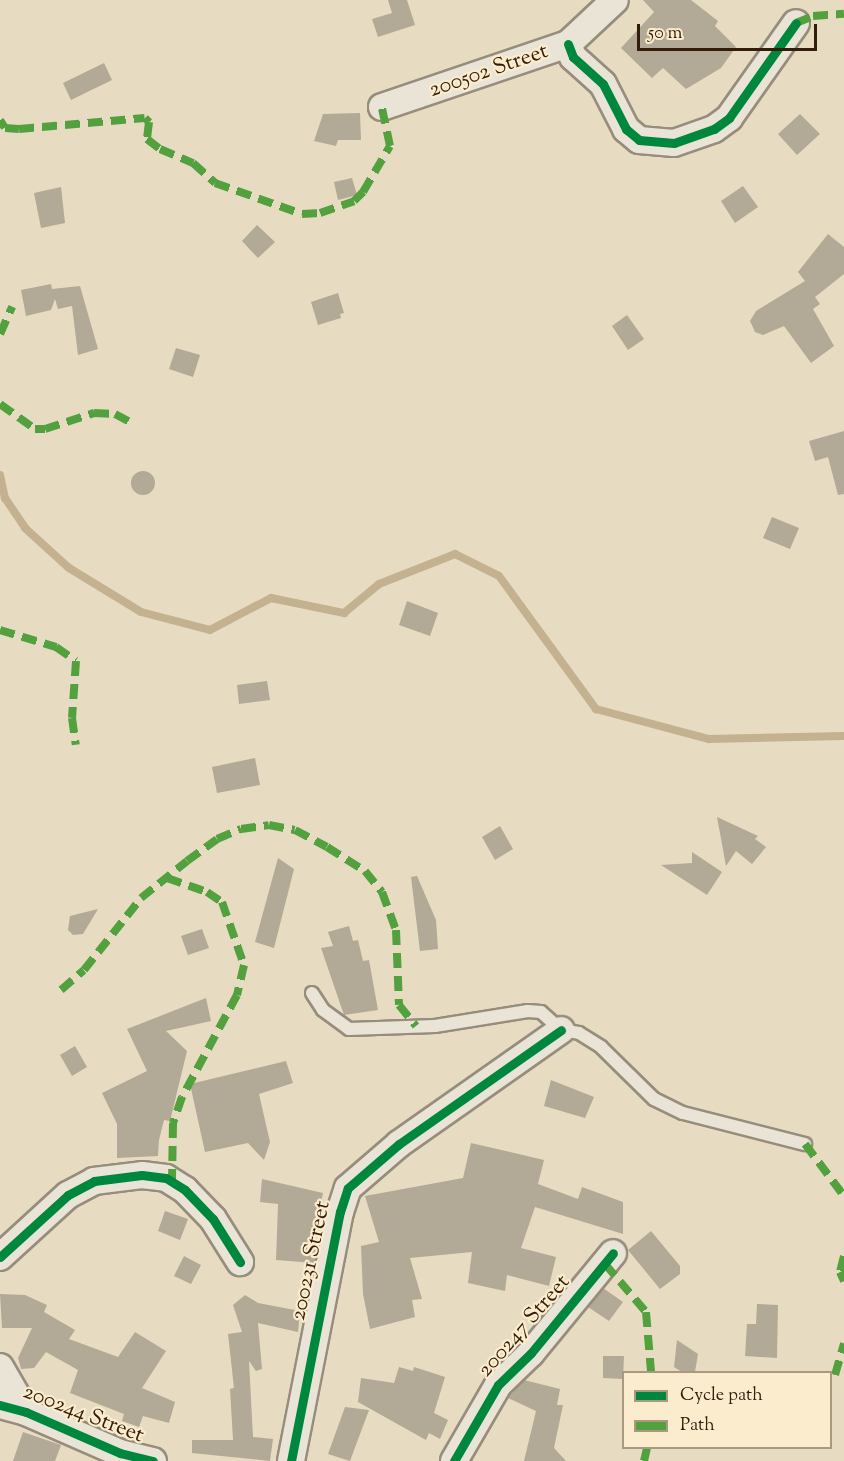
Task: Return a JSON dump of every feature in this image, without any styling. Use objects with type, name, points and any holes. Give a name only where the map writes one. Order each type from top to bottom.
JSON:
[{"type":"street","name":"200502 Street","points":[[382,107],[568,44],[615,0]]},
{"type":"street","points":[[568,44],[573,57],[603,84],[626,129],[639,140],[674,143],[714,129],[729,118],[796,23]]},
{"type":"street","name":"200231 Street","points":[[291,1461],[340,1212],[348,1188],[362,1172],[399,1144],[561,1030]]},
{"type":"street","points":[[0,1257],[68,1195],[94,1181],[142,1175],[166,1178],[185,1190],[213,1219],[240,1262]]},
{"type":"street","name":"200247 Street","points":[[454,1461],[498,1385],[531,1353],[614,1253]]},
{"type":"street","points":[[0,1367],[26,1412]]},
{"type":"street","name":"200244 Street","points":[[0,1406],[26,1412],[115,1457],[153,1461]]},
{"type":"lane","points":[[312,993],[323,1010],[349,1029],[435,1026],[528,1011],[541,1012],[561,1030],[579,1033],[600,1047],[654,1099],[683,1113],[805,1144]]},
{"type":"building","points":[[388,0],[407,0],[415,25],[378,37],[372,19],[392,13]]},
{"type":"building","points":[[643,0],[691,0],[718,21],[715,26],[736,47],[721,68],[686,89],[663,68],[652,78],[621,48],[654,12]]},
{"type":"building","points":[[104,63],[112,80],[71,100],[63,83]]},
{"type":"building","points":[[360,113],[361,140],[338,140],[336,146],[314,141],[323,114]]},
{"type":"building","points":[[800,114],[820,134],[797,155],[778,134]]},
{"type":"building","points":[[352,178],[357,195],[338,200],[334,182]]},
{"type":"building","points":[[743,186],[758,207],[735,223],[721,201]]},
{"type":"building","points":[[61,187],[65,223],[41,228],[34,193]]},
{"type":"building","points":[[257,225],[275,242],[258,258],[242,241]]},
{"type":"building","points":[[828,234],[844,247],[844,274],[815,297],[820,304],[813,309],[834,346],[811,363],[784,326],[763,335],[755,332],[750,321],[756,311],[805,281],[798,272]]},
{"type":"building","points":[[51,284],[52,289],[80,286],[98,349],[78,355],[72,306],[58,309],[55,299],[51,310],[26,316],[21,290]]},
{"type":"building","points":[[338,293],[344,313],[340,314],[341,318],[318,325],[311,302]]},
{"type":"building","points":[[627,315],[644,339],[628,350],[612,326]]},
{"type":"building","points":[[176,348],[200,355],[193,377],[169,369]]},
{"type":"building","points":[[844,431],[844,494],[838,495],[828,457],[815,461],[809,441]]},
{"type":"building","points":[[143,471],[148,472],[154,478],[154,488],[148,494],[143,495],[138,494],[132,488],[131,483],[132,478],[138,472]]},
{"type":"building","points":[[772,517],[799,528],[790,549],[763,538]]},
{"type":"building","points":[[407,601],[438,613],[430,636],[399,625]]},
{"type":"building","points":[[267,681],[270,700],[239,704],[237,685]]},
{"type":"building","points":[[255,758],[260,785],[217,793],[212,767]]},
{"type":"building","points":[[717,817],[758,836],[755,839],[766,847],[752,864],[736,851],[726,866]]},
{"type":"building","points":[[500,826],[513,849],[495,860],[482,837]]},
{"type":"building","points":[[692,852],[722,872],[707,895],[661,865],[692,863]]},
{"type":"building","points":[[278,858],[294,869],[274,948],[255,942]]},
{"type":"building","points":[[417,876],[436,920],[438,949],[420,951],[411,877]]},
{"type":"building","points":[[98,909],[83,934],[73,935],[68,930],[70,916]]},
{"type":"building","points":[[349,926],[353,941],[358,940],[363,961],[369,960],[378,1010],[344,1015],[321,948],[333,946],[328,932]]},
{"type":"building","points":[[202,929],[209,948],[188,955],[181,936]]},
{"type":"building","points":[[206,998],[211,1021],[166,1031],[187,1051],[170,1121],[164,1120],[158,1156],[117,1158],[117,1124],[102,1093],[147,1071],[127,1029]]},
{"type":"building","points":[[75,1046],[87,1067],[72,1076],[60,1055]]},
{"type":"building","points":[[286,1061],[293,1083],[259,1094],[270,1142],[264,1160],[248,1143],[205,1152],[190,1084]]},
{"type":"building","points":[[551,1080],[594,1097],[585,1118],[544,1106]]},
{"type":"building","points":[[471,1143],[544,1160],[538,1184],[578,1199],[582,1187],[623,1202],[623,1234],[535,1207],[521,1248],[556,1257],[549,1286],[507,1275],[505,1291],[468,1283],[472,1252],[410,1258],[422,1299],[412,1300],[415,1317],[370,1329],[363,1294],[361,1246],[379,1242],[365,1196],[463,1178]]},
{"type":"building","points":[[262,1179],[323,1193],[313,1240],[319,1240],[315,1263],[276,1260],[278,1204],[260,1202]]},
{"type":"building","points":[[165,1211],[188,1219],[180,1240],[158,1231]]},
{"type":"building","points":[[651,1231],[680,1266],[680,1274],[660,1289],[628,1250]]},
{"type":"building","points":[[184,1256],[201,1265],[191,1284],[174,1276]]},
{"type":"building","points":[[603,1288],[623,1302],[609,1321],[588,1307]]},
{"type":"building","points":[[0,1294],[25,1295],[47,1305],[44,1312],[75,1330],[69,1339],[118,1357],[135,1332],[166,1351],[142,1388],[175,1402],[169,1423],[143,1416],[139,1427],[122,1421],[124,1414],[70,1393],[78,1370],[46,1352],[34,1368],[21,1369],[18,1358],[32,1328],[2,1328]]},
{"type":"building","points":[[245,1295],[258,1303],[300,1311],[298,1332],[258,1323],[262,1369],[256,1371],[249,1361],[253,1437],[273,1439],[270,1461],[192,1453],[192,1440],[233,1440],[230,1389],[234,1388],[228,1334],[242,1332],[233,1305]]},
{"type":"building","points":[[757,1304],[778,1305],[777,1358],[745,1356],[747,1324],[756,1324]]},
{"type":"building","points":[[677,1340],[698,1354],[695,1371],[680,1371],[674,1367]]},
{"type":"building","points":[[603,1356],[624,1356],[622,1379],[603,1378]]},
{"type":"building","points":[[399,1367],[413,1371],[414,1367],[445,1377],[434,1413],[448,1420],[440,1439],[429,1433],[426,1440],[358,1402],[361,1378],[394,1383]]},
{"type":"building","points":[[524,1380],[560,1389],[557,1405],[563,1405],[554,1448],[566,1461],[524,1461],[536,1411],[508,1398]]},
{"type":"building","points":[[345,1407],[369,1410],[350,1461],[328,1454]]},
{"type":"building","points":[[23,1432],[61,1445],[55,1461],[13,1461]]},
{"type":"waterway","points":[[0,475],[5,498],[25,528],[69,568],[141,612],[210,630],[271,598],[344,613],[379,584],[455,554],[499,576],[596,709],[709,739],[844,736]]},
{"type":"marked path","points":[[796,23],[813,16],[844,14]]},
{"type":"marked path","points":[[0,120],[5,128],[19,129],[145,118],[149,122],[147,139],[160,149],[193,163],[215,183],[302,214],[320,213],[354,201],[363,192],[390,146],[382,107]]},
{"type":"marked path","points":[[0,334],[12,307]]},
{"type":"marked path","points":[[0,404],[35,429],[45,429],[94,413],[115,414],[130,422]]},
{"type":"marked path","points":[[0,630],[56,647],[76,661],[72,718],[76,745]]},
{"type":"marked path","points":[[61,990],[84,970],[141,898],[187,861],[217,839],[241,829],[269,825],[295,830],[327,847],[365,871],[382,892],[396,930],[399,1005],[416,1026]]},
{"type":"marked path","points":[[167,878],[207,892],[222,902],[244,965],[237,995],[182,1097],[173,1123],[172,1181]]},
{"type":"marked path","points":[[805,1144],[844,1196]]},
{"type":"marked path","points":[[844,1256],[840,1272],[844,1281]]},
{"type":"marked path","points":[[605,1264],[646,1312],[651,1371]]},
{"type":"marked path","points":[[835,1375],[844,1343]]},
{"type":"marked path","points":[[644,1461],[647,1449]]},
{"type":"cycle path","points":[[568,44],[573,57],[603,84],[626,129],[639,140],[674,143],[714,129],[729,118],[796,23]]},
{"type":"cycle path","points":[[291,1461],[340,1212],[348,1188],[399,1144],[561,1030]]},
{"type":"cycle path","points":[[0,1257],[68,1195],[94,1181],[142,1175],[166,1178],[185,1190],[213,1219],[240,1262]]},
{"type":"cycle path","points":[[454,1461],[498,1385],[531,1353],[613,1253]]},
{"type":"cycle path","points":[[0,1405],[26,1412],[120,1453],[153,1461]]}]
